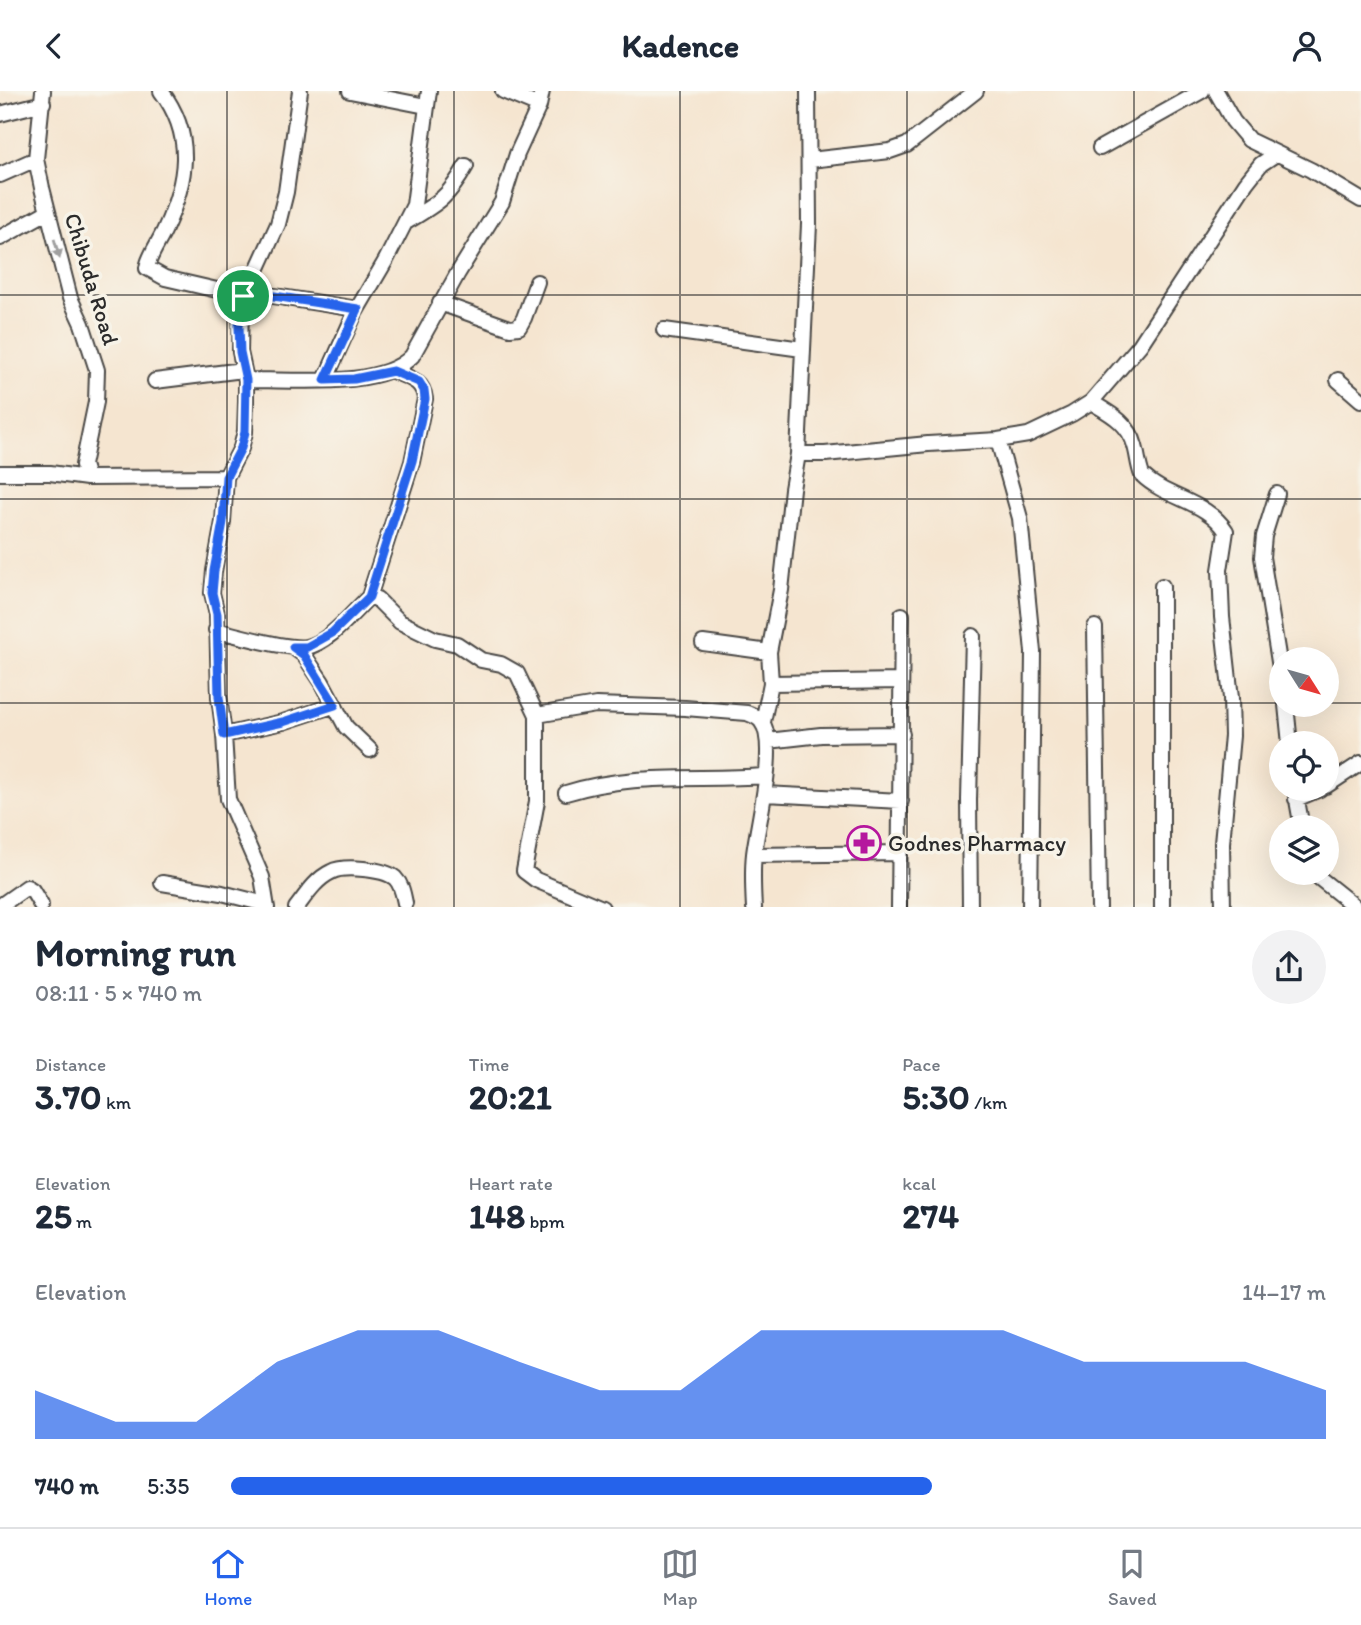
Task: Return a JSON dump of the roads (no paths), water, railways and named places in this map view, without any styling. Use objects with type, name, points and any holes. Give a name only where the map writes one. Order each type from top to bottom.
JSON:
[{"type":"street","points":[[161,91],[175,113],[183,137],[184,178],[176,207],[147,268],[165,278],[243,296],[274,296],[358,309]]},
{"type":"street","points":[[162,883],[222,893],[266,906],[262,877],[228,799],[219,697],[217,614],[212,593],[223,522],[226,477],[241,448],[245,432],[244,375],[239,326],[243,296],[278,224],[286,192],[300,91]]},
{"type":"street","points":[[325,380],[358,309],[408,221],[414,205],[428,98],[350,91]]},
{"type":"street","points":[[503,91],[539,106]]},
{"type":"street","points":[[155,381],[244,375],[354,379],[393,371],[412,356],[440,303],[502,202],[517,154],[539,106],[542,91]]},
{"type":"street","points":[[754,907],[754,855],[765,794],[768,741],[762,722],[771,683],[769,652],[781,590],[798,454],[810,224],[808,91]]},
{"type":"street","points":[[810,160],[890,151],[907,145],[976,91]]},
{"type":"street","points":[[1100,148],[1202,91]]},
{"type":"street","points":[[1216,91],[1261,163]]},
{"type":"street","points":[[0,114],[43,97]]},
{"type":"street","name":"Chibuda Road","points":[[43,97],[37,159],[47,212],[70,298],[82,324],[96,370],[96,402],[83,465],[87,478]]},
{"type":"street","points":[[1249,140],[1332,182],[1361,200]]},
{"type":"street","points":[[798,454],[998,440],[1028,435],[1091,402],[1140,345],[1246,183],[1261,163],[1276,154]]},
{"type":"street","points":[[0,175],[37,159]]},
{"type":"street","points":[[408,221],[441,200],[454,188],[466,166]]},
{"type":"street","points":[[0,238],[47,212]]},
{"type":"street","points":[[440,303],[510,328],[519,327],[537,282]]},
{"type":"street","points":[[664,330],[802,349]]},
{"type":"street","points":[[216,630],[293,647],[307,647],[332,633],[369,597],[412,461],[425,399],[419,382],[393,371]]},
{"type":"street","points":[[1338,380],[1361,400]]},
{"type":"street","points":[[1091,402],[1126,426],[1136,448],[1142,475],[1163,490],[1215,516],[1226,531],[1220,570],[1232,736],[1222,843],[1223,907]]},
{"type":"street","points":[[998,440],[1020,518],[1033,652],[1030,907]]},
{"type":"street","points":[[0,473],[50,473],[87,478],[226,477]]},
{"type":"street","points":[[1277,647],[1262,557],[1264,536],[1278,494]]},
{"type":"street","points":[[1161,586],[1162,907]]},
{"type":"street","points":[[369,597],[377,599],[400,622],[435,639],[457,644],[481,660],[501,664],[517,673],[537,715],[537,801],[524,871],[536,880],[599,907]]},
{"type":"street","points":[[899,907],[902,615]]},
{"type":"street","points":[[1095,627],[1099,907]]},
{"type":"street","points":[[970,907],[969,800],[973,636]]},
{"type":"street","points":[[703,643],[769,652]]},
{"type":"street","points":[[293,647],[304,655],[346,727],[370,750]]},
{"type":"street","points":[[771,683],[901,681]]},
{"type":"street","points":[[224,735],[283,722],[335,705]]},
{"type":"street","points":[[537,715],[609,705],[747,713],[762,722]]},
{"type":"street","points":[[768,741],[821,735],[902,734]]},
{"type":"street","points":[[1339,777],[1361,763]]},
{"type":"street","points":[[566,793],[632,778],[765,776]]},
{"type":"street","points":[[765,794],[901,801]]},
{"type":"street","points":[[754,855],[899,853]]},
{"type":"street","points":[[297,907],[325,875],[342,868],[389,874],[401,887],[405,903]]},
{"type":"street","points":[[1327,885],[1351,905]]},
{"type":"street","points":[[0,906],[27,887],[32,890],[41,905]]},
{"type":"place","name":"Godnes Pharmacy","points":[[864,843]]}]
